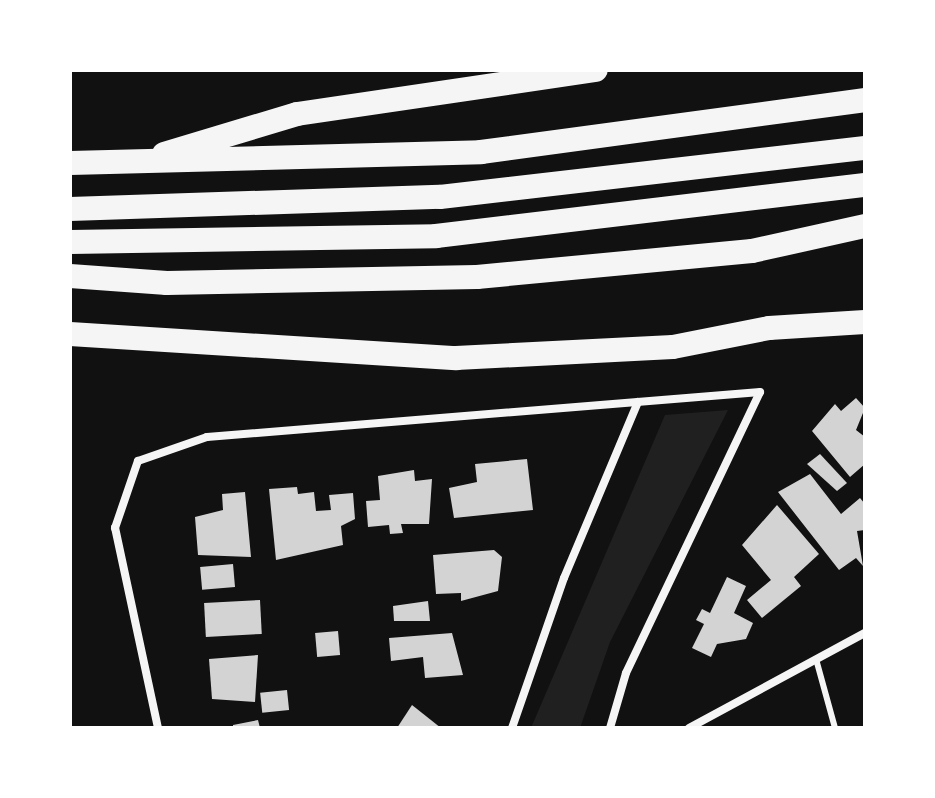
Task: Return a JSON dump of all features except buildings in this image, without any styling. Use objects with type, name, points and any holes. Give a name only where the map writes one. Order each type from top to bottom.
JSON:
[{"type":"highway","points":[[133,163],[297,114],[596,70]]},
{"type":"highway","points":[[70,163],[481,152],[865,100]]},
{"type":"highway","points":[[70,209],[440,197],[865,148]]},
{"type":"highway","points":[[70,242],[436,236],[865,185]]},
{"type":"highway","points":[[70,276],[167,283],[477,277],[752,251],[865,226]]},
{"type":"highway","points":[[70,334],[456,358],[636,350],[769,328],[865,322]]},
{"type":"street","points":[[158,728],[115,528],[138,461],[207,437],[760,392],[626,673],[610,728]]},
{"type":"street","points":[[512,728],[564,578],[638,402]]},
{"type":"street","points":[[689,728],[865,633]]},
{"type":"lane","points":[[816,659],[835,728]]},
{"type":"shaded area","points":[[728,410],[610,642],[580,728],[531,728],[665,415]]}]
